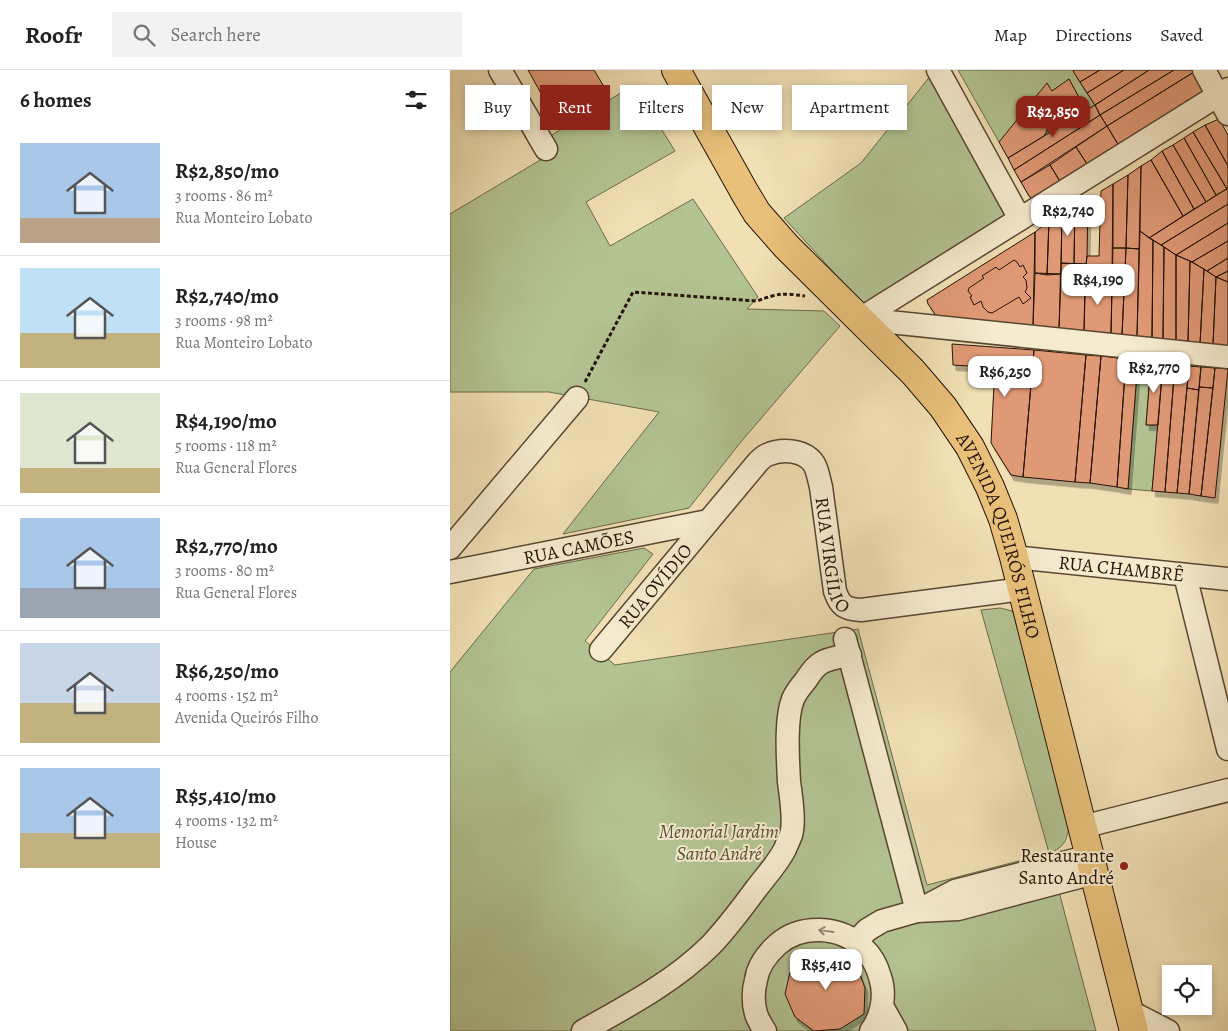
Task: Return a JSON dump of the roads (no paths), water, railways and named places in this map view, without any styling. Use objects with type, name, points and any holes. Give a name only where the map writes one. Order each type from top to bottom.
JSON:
[{"type":"main road","name":"AVENIDA QUEIRÓS FILHO","points":[[676,70],[757,213],[786,246],[913,372],[943,407],[970,447],[990,487],[1003,518],[1014,556],[1131,1021]]},
{"type":"street","points":[[500,70],[546,149]]},
{"type":"street","points":[[938,70],[1020,219]]},
{"type":"street","points":[[860,319],[1020,219],[1225,99],[1204,70]]},
{"type":"street","points":[[860,319],[1228,357]]},
{"type":"street","points":[[451,540],[577,398]]},
{"type":"street","name":"RUA VIRGÍLIO","points":[[708,521],[766,455],[776,452],[801,453],[809,458],[817,470],[835,591],[843,605],[850,609],[861,610],[1022,589]]},
{"type":"street","name":"RUA CAMÕES","points":[[450,572],[708,521]]},
{"type":"street","name":"RUA OVÍDIO","points":[[600,650],[708,521]]},
{"type":"street","name":"RUA CHAMBRÊ","points":[[1014,556],[1228,579]]},
{"type":"street","points":[[1185,575],[1228,749]]},
{"type":"street","points":[[583,1031],[657,988],[711,945],[779,860],[791,834],[792,806],[788,744],[789,718],[793,700],[808,676],[820,664],[847,647],[918,911]]},
{"type":"street","points":[[1082,827],[1228,790]]},
{"type":"street","points":[[856,942],[866,930],[882,921],[918,911],[958,909],[1092,865]]},
{"type":"street","points":[[765,1031],[756,1014],[753,993],[757,972],[768,954],[783,939],[803,931],[824,930],[845,935],[856,942],[863,947],[876,964],[882,984],[882,1006],[875,1026],[871,1031]]},
{"type":"street","points":[[882,1006],[896,1031]]},
{"type":"street","points":[[1131,1021],[1168,1031]]},
{"type":"place","name":"Restaurante Santo André","points":[[1124,866]]},
{"type":"park label","name":"Memorial Jardim Santo André","points":[[719,842]]}]
